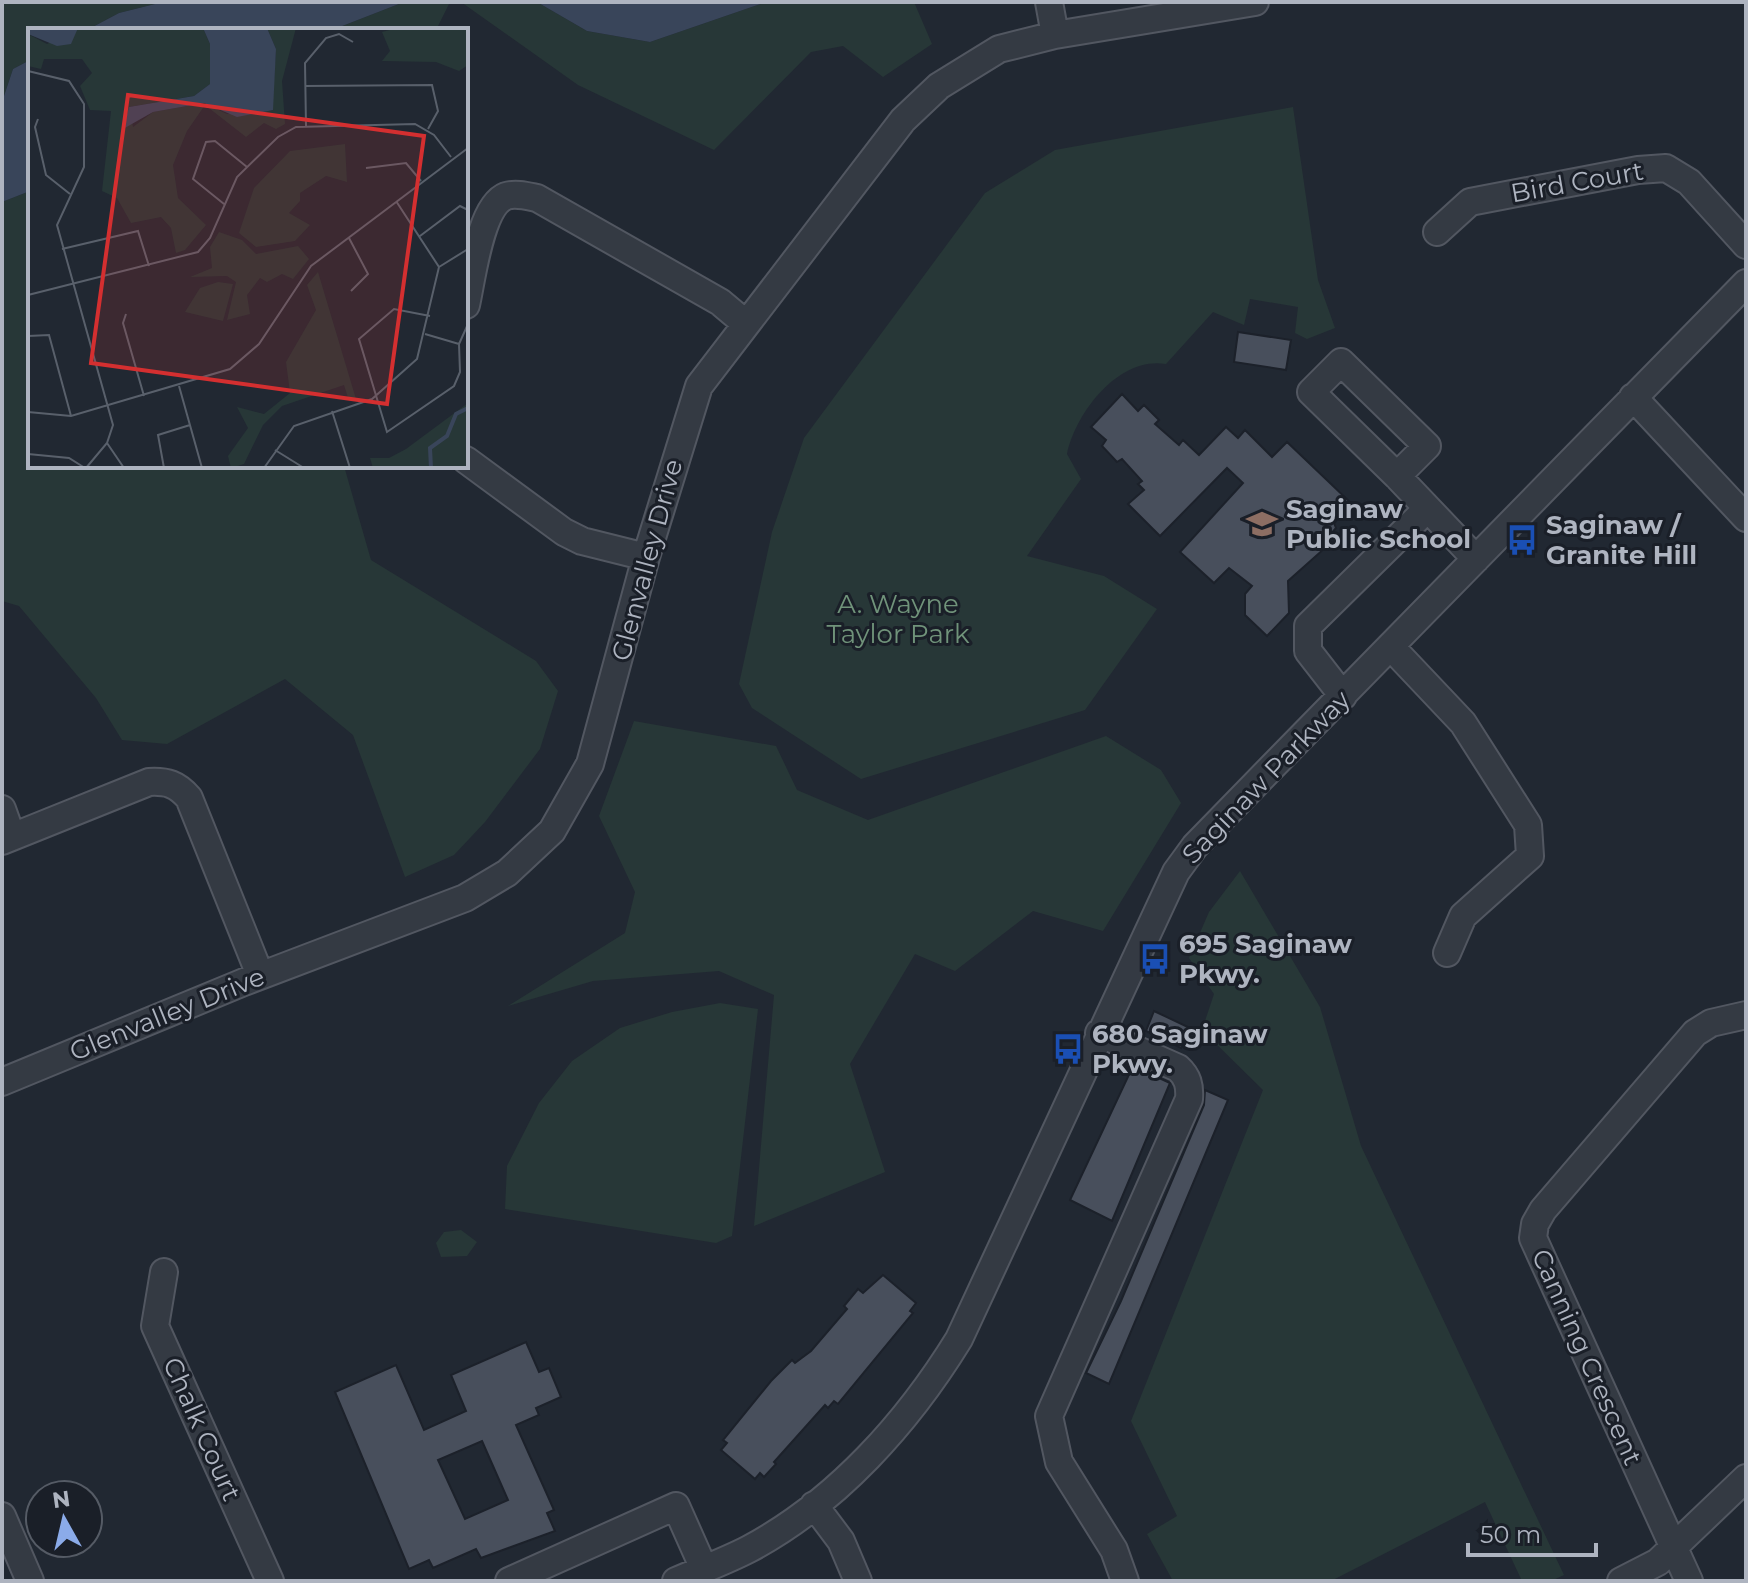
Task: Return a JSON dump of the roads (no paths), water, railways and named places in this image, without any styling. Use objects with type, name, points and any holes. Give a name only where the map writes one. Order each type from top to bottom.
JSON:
[{"type":"street","points":[[1049,2],[1055,35]]},
{"type":"street","name":"Glenvalley Drive","points":[[2,1082],[260,975],[465,898],[507,873],[552,831],[590,764],[646,557],[694,398],[714,362],[903,120],[939,86],[999,49],[1055,35],[1255,2]]},
{"type":"street","name":"Bird Court","points":[[1437,232],[1470,202],[1638,170],[1666,168],[1689,182],[1746,245]]},
{"type":"street","points":[[468,296],[487,213],[500,199],[515,194],[537,198],[720,302],[745,323]]},
{"type":"street","name":"Saginaw Parkway","points":[[676,1581],[751,1548],[814,1505],[889,1435],[930,1385],[952,1349],[1176,872],[1216,825],[1746,283]]},
{"type":"street","points":[[1633,397],[1746,518]]},
{"type":"street","points":[[468,461],[564,532],[582,541],[646,557]]},
{"type":"street","points":[[1397,476],[1476,559]]},
{"type":"street","points":[[1343,696],[1308,651],[1308,626],[1427,509]]},
{"type":"street","points":[[1392,648],[1463,723],[1528,825],[1531,841],[1530,856],[1463,916],[1447,953]]},
{"type":"street","points":[[2,809],[7,839],[149,782],[166,781],[180,788],[189,798],[260,975]]},
{"type":"street","name":"Canning Crescent","points":[[1689,1581],[1536,1250],[1535,1224],[1695,1033],[1711,1023],[1746,1015]]},
{"type":"street","points":[[1099,1033],[1178,1068],[1185,1074],[1190,1088],[1189,1099],[1049,1416],[1059,1462],[1114,1550],[1125,1581]]},
{"type":"street","name":"Chalk Court","points":[[164,1272],[155,1326],[270,1581]]},
{"type":"street","points":[[1621,1581],[1658,1562],[1746,1478]]},
{"type":"street","points":[[814,1505],[841,1541],[858,1581]]},
{"type":"street","points":[[509,1581],[676,1506],[704,1569]]},
{"type":"street","points":[[2,1516],[30,1581]]},
{"type":"water","points":[[163,2],[404,2],[337,28],[91,28],[119,13]]},
{"type":"water","points":[[537,2],[766,2],[650,42],[587,31]]},
{"type":"water","points":[[28,61],[28,192],[2,202],[2,102],[13,69]]},
{"type":"place","name":"Saginaw Public School","points":[[1262,524]]},
{"type":"place","name":"Saginaw / Granite Hill","points":[[1522,540]]},
{"type":"place","name":"695 Saginaw Pkwy.","points":[[1155,959]]},
{"type":"place","name":"680 Saginaw Pkwy.","points":[[1068,1049]]},
{"type":"park label","name":"A. Wayne Taylor Park","points":[[898,619]]}]
